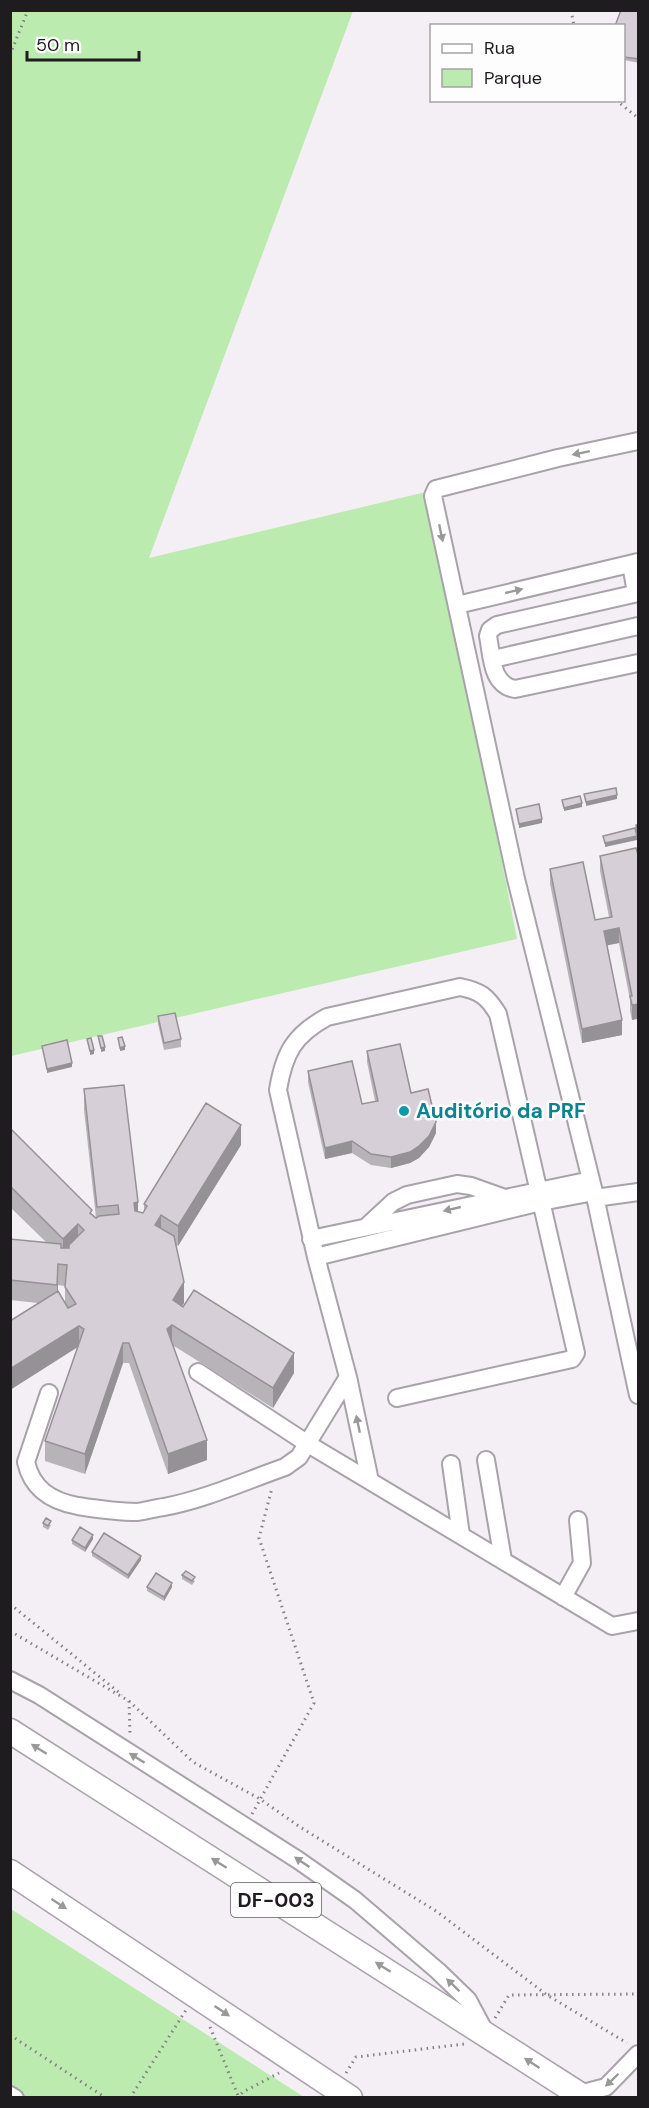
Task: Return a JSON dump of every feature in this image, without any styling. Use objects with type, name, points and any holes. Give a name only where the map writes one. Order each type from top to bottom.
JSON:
[{"type":"highway","name":"DF-003","points":[[10,1731],[582,2096]]},
{"type":"highway","points":[[10,1872],[343,2093]]},
{"type":"lane","points":[[639,441],[558,458],[436,489],[433,496],[516,879],[594,1190],[639,1395]]},
{"type":"lane","points":[[457,605],[635,563],[637,593],[497,625],[490,630],[488,636],[495,674],[506,688],[515,689],[639,663]]},
{"type":"lane","points":[[493,659],[639,626]]},
{"type":"lane","points":[[370,1481],[348,1377],[315,1257],[278,1090],[282,1068],[292,1044],[308,1028],[327,1017],[460,987],[475,990],[489,1000],[498,1014],[576,1348],[575,1356],[572,1359],[539,1367],[397,1398]]},
{"type":"lane","points":[[361,1246],[363,1229],[393,1202],[407,1195],[457,1184],[471,1185],[503,1197]]},
{"type":"lane","points":[[312,1239],[503,1197],[594,1190],[639,1192]]},
{"type":"lane","points":[[315,1257],[434,1230],[539,1196]]},
{"type":"lane","points":[[198,1372],[308,1444],[612,1626],[639,1621]]},
{"type":"lane","points":[[49,1393],[26,1462],[28,1472],[38,1488],[50,1497],[71,1504],[104,1510],[139,1512],[190,1502],[277,1470],[299,1457],[348,1377]]},
{"type":"lane","points":[[486,1460],[502,1560]]},
{"type":"lane","points":[[451,1464],[461,1535]]},
{"type":"lane","points":[[563,1597],[582,1563],[578,1520]]},
{"type":"lane","points":[[10,1680],[245,1826],[356,1900],[468,2000],[486,2033]]},
{"type":"lane","points":[[582,2096],[606,2087],[633,2049]]},
{"type":"lane","points":[[10,2095],[15,2097]]},
{"type":"path","points":[[10,55],[28,10]]},
{"type":"path","points":[[619,102],[639,118]]},
{"type":"path","points":[[245,1826],[314,1704],[259,1538],[277,1470]]},
{"type":"path","points":[[10,1604],[129,1701],[193,1762],[260,1799],[300,1827],[436,1911],[547,1995],[633,2049]]},
{"type":"path","points":[[10,1631],[129,1701]]},
{"type":"path","points":[[129,1701],[130,1753]]},
{"type":"path","points":[[130,2097],[196,1994]]},
{"type":"path","points":[[343,2093],[356,2057],[472,2043],[486,2033],[509,1995],[639,1994]]},
{"type":"path","points":[[210,2027],[238,2097],[276,2074],[309,2070]]},
{"type":"path","points":[[10,2035],[106,2097]]},
{"type":"green space","points":[[10,11],[353,11],[149,558],[430,491],[517,939],[11,1056]]},
{"type":"green space","points":[[11,1909],[304,2097],[11,2097]]},
{"type":"building","points":[[621,10],[639,10],[639,59],[625,57],[625,24],[616,24]]},
{"type":"building","points":[[616,788],[617,795],[586,802],[584,794]]},
{"type":"building","points":[[580,796],[582,803],[564,808],[562,800]]},
{"type":"building","points":[[539,804],[542,819],[519,824],[516,809]]},
{"type":"building","points":[[635,828],[637,836],[605,843],[603,836]]},
{"type":"building","points":[[636,848],[639,858],[639,1004],[632,1005],[619,928],[604,931],[622,1020],[582,1029],[550,869],[583,862],[595,920],[612,917],[600,856]]},
{"type":"building","points":[[175,1013],[181,1039],[164,1043],[158,1016]]},
{"type":"building","points":[[98,1036],[102,1036],[105,1047],[101,1048]]},
{"type":"building","points":[[122,1037],[125,1046],[120,1048],[118,1038]]},
{"type":"building","points":[[91,1038],[94,1050],[90,1051],[87,1039]]},
{"type":"building","points":[[67,1040],[72,1063],[47,1069],[42,1046]]},
{"type":"building","name":"Auditório da PRF","points":[[400,1044],[411,1093],[428,1089],[436,1122],[429,1136],[410,1152],[391,1157],[371,1154],[352,1141],[325,1148],[308,1071],[352,1061],[362,1104],[378,1101],[367,1051]]},
{"type":"building","points":[[124,1085],[138,1202],[134,1203],[135,1211],[143,1213],[147,1206],[144,1204],[206,1103],[241,1125],[178,1226],[161,1215],[155,1225],[174,1236],[184,1282],[173,1300],[183,1307],[194,1290],[294,1353],[273,1388],[172,1325],[167,1329],[207,1440],[168,1454],[129,1343],[123,1343],[85,1454],[45,1441],[84,1329],[79,1326],[10,1369],[10,1321],[58,1291],[68,1308],[76,1304],[65,1287],[67,1265],[58,1264],[57,1285],[10,1280],[10,1239],[61,1244],[61,1248],[69,1248],[69,1245],[84,1230],[78,1224],[63,1239],[10,1186],[10,1128],[92,1210],[90,1213],[96,1218],[119,1214],[118,1205],[97,1207],[84,1089]]},
{"type":"building","points":[[46,1518],[51,1521],[48,1526],[43,1523]]},
{"type":"building","points":[[80,1527],[93,1535],[85,1548],[72,1540]]},
{"type":"building","points":[[104,1533],[141,1556],[128,1575],[92,1552]]},
{"type":"building","points":[[186,1571],[195,1577],[192,1581],[182,1575]]},
{"type":"building","points":[[156,1573],[172,1583],[164,1597],[147,1587]]},
{"type":"place","name":"Auditório da PRF","points":[[404,1111]]}]
